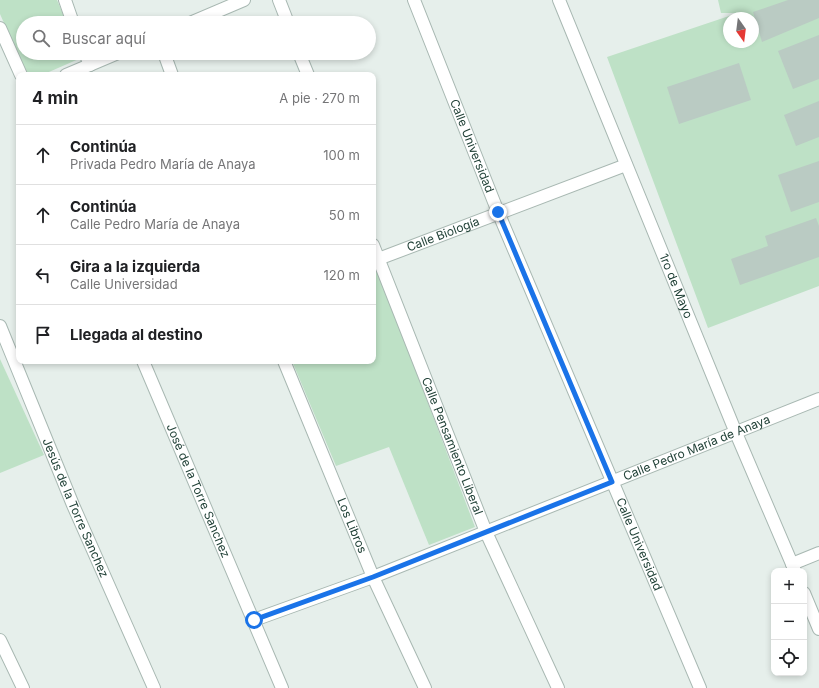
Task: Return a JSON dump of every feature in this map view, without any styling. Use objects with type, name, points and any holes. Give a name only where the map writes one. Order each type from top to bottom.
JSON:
[{"type":"street","points":[[64,0],[70,16]]},
{"type":"street","points":[[202,16],[223,4],[244,0]]},
{"type":"street","points":[[279,0],[285,16]]},
{"type":"street","name":"Calle Universidad","points":[[414,0],[498,212],[700,688]]},
{"type":"street","name":"1ro de Mayo","points":[[559,0],[793,567]]},
{"type":"street","points":[[0,28],[20,72]]},
{"type":"street","points":[[88,60],[90,65]]},
{"type":"street","points":[[73,72],[102,60]]},
{"type":"street","points":[[167,60],[171,72]]},
{"type":"street","points":[[302,60],[307,72]]},
{"type":"street","name":"Calle Biología","points":[[376,260],[498,212],[626,165]]},
{"type":"street","name":"Calle Pensamiento Liberal","points":[[376,260],[421,362],[486,532],[558,688]]},
{"type":"street","name":"Jesús de la Torre Sanchez","points":[[0,326],[72,505],[154,688]]},
{"type":"street","name":"José de la Torre Sanchez","points":[[144,364],[282,688]]},
{"type":"street","name":"Los Libros","points":[[285,364],[373,577],[425,688]]},
{"type":"street","name":"Calle Pedro María de Anaya","points":[[254,620],[373,577],[819,399]]},
{"type":"street","points":[[793,567],[819,553]]},
{"type":"street","points":[[807,600],[819,629]]},
{"type":"street","points":[[0,640],[23,688]]},
{"type":"green space","points":[[0,0],[57,0],[64,16],[16,16],[16,50],[0,14]]},
{"type":"green space","points":[[718,0],[819,0],[819,286],[708,328],[607,57],[723,18],[723,48],[759,48],[759,12],[721,13]]},
{"type":"green space","points":[[20,60],[76,60],[49,72],[26,72]]},
{"type":"green space","points":[[376,266],[475,527],[429,545],[389,447],[336,466],[293,364],[376,364]]},
{"type":"green space","points":[[0,359],[44,455],[0,473]]},
{"type":"building","points":[[788,0],[819,0],[819,18],[762,42],[759,32],[759,12],[753,12]]},
{"type":"building","points":[[819,35],[819,79],[793,89],[778,51]]},
{"type":"building","points":[[739,63],[751,100],[679,124],[667,87]]},
{"type":"building","points":[[819,101],[819,137],[796,146],[784,115]]},
{"type":"building","points":[[819,161],[819,202],[791,212],[778,175]]},
{"type":"building","points":[[816,218],[819,226],[819,257],[740,285],[731,259],[768,246],[765,236]]},
{"type":"route","points":[[254,620],[373,577],[612,482],[498,212]]}]
